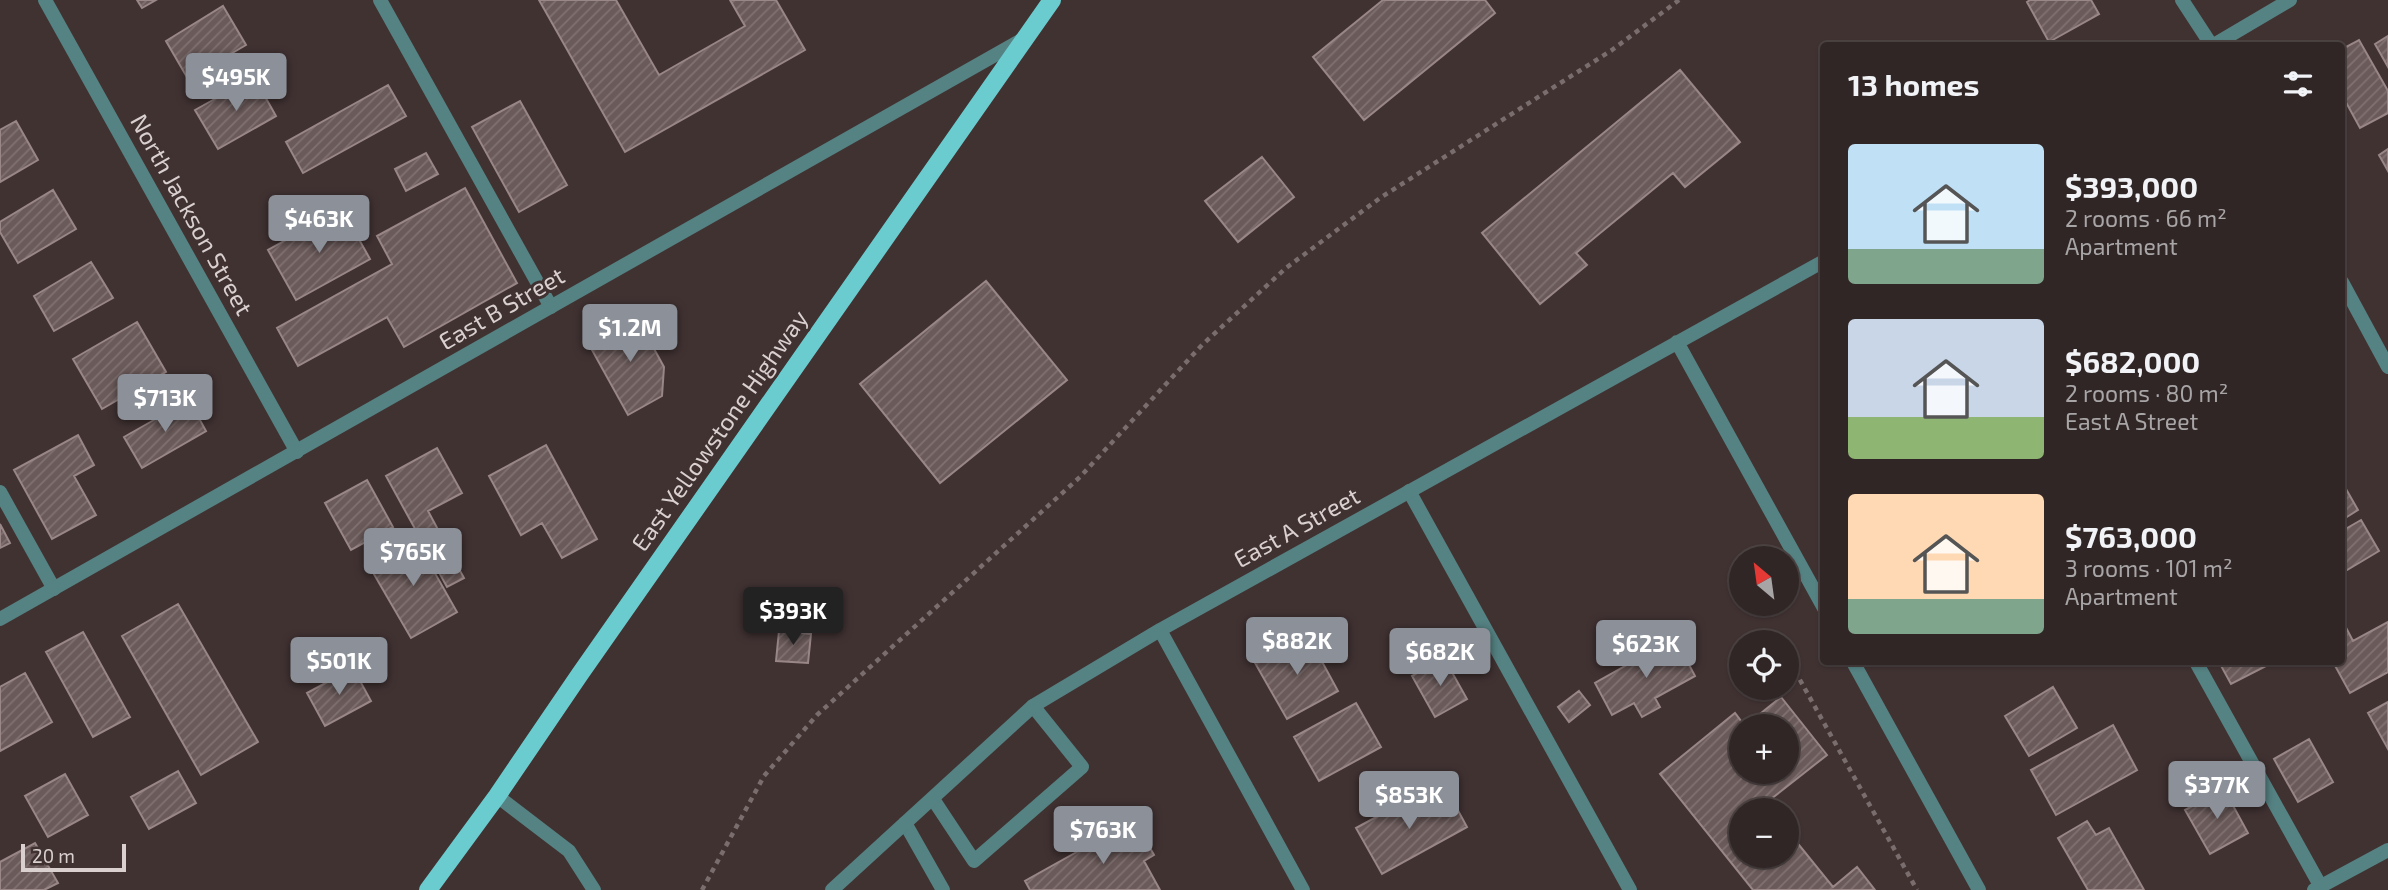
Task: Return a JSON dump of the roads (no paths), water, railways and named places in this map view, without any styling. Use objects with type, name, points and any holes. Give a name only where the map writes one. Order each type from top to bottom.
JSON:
[{"type":"main road","name":"East Yellowstone Highway","points":[[428,890],[498,796],[580,674],[1052,0]]},
{"type":"street","name":"North Jackson Street","points":[[45,0],[297,452]]},
{"type":"street","points":[[380,0],[551,307]]},
{"type":"street","points":[[2182,0],[2209,42]]},
{"type":"street","points":[[2219,42],[2290,0]]},
{"type":"street","name":"East B Street","points":[[0,620],[1026,37]]},
{"type":"street","name":"East A Street","points":[[832,890],[1033,706],[1160,630],[1820,263]]},
{"type":"street","points":[[2345,288],[2388,367]]},
{"type":"street","points":[[1677,342],[1820,601]]},
{"type":"street","points":[[1409,491],[1630,890]]},
{"type":"street","points":[[0,492],[54,589]]},
{"type":"street","points":[[1160,630],[1303,890]]},
{"type":"street","points":[[1855,665],[1979,890]]},
{"type":"street","points":[[2198,665],[2317,888],[2388,850]]},
{"type":"street","points":[[933,799],[974,861],[1083,767],[1033,706]]},
{"type":"street","points":[[498,796],[569,851],[594,890]]},
{"type":"street","points":[[905,823],[943,890]]}]
